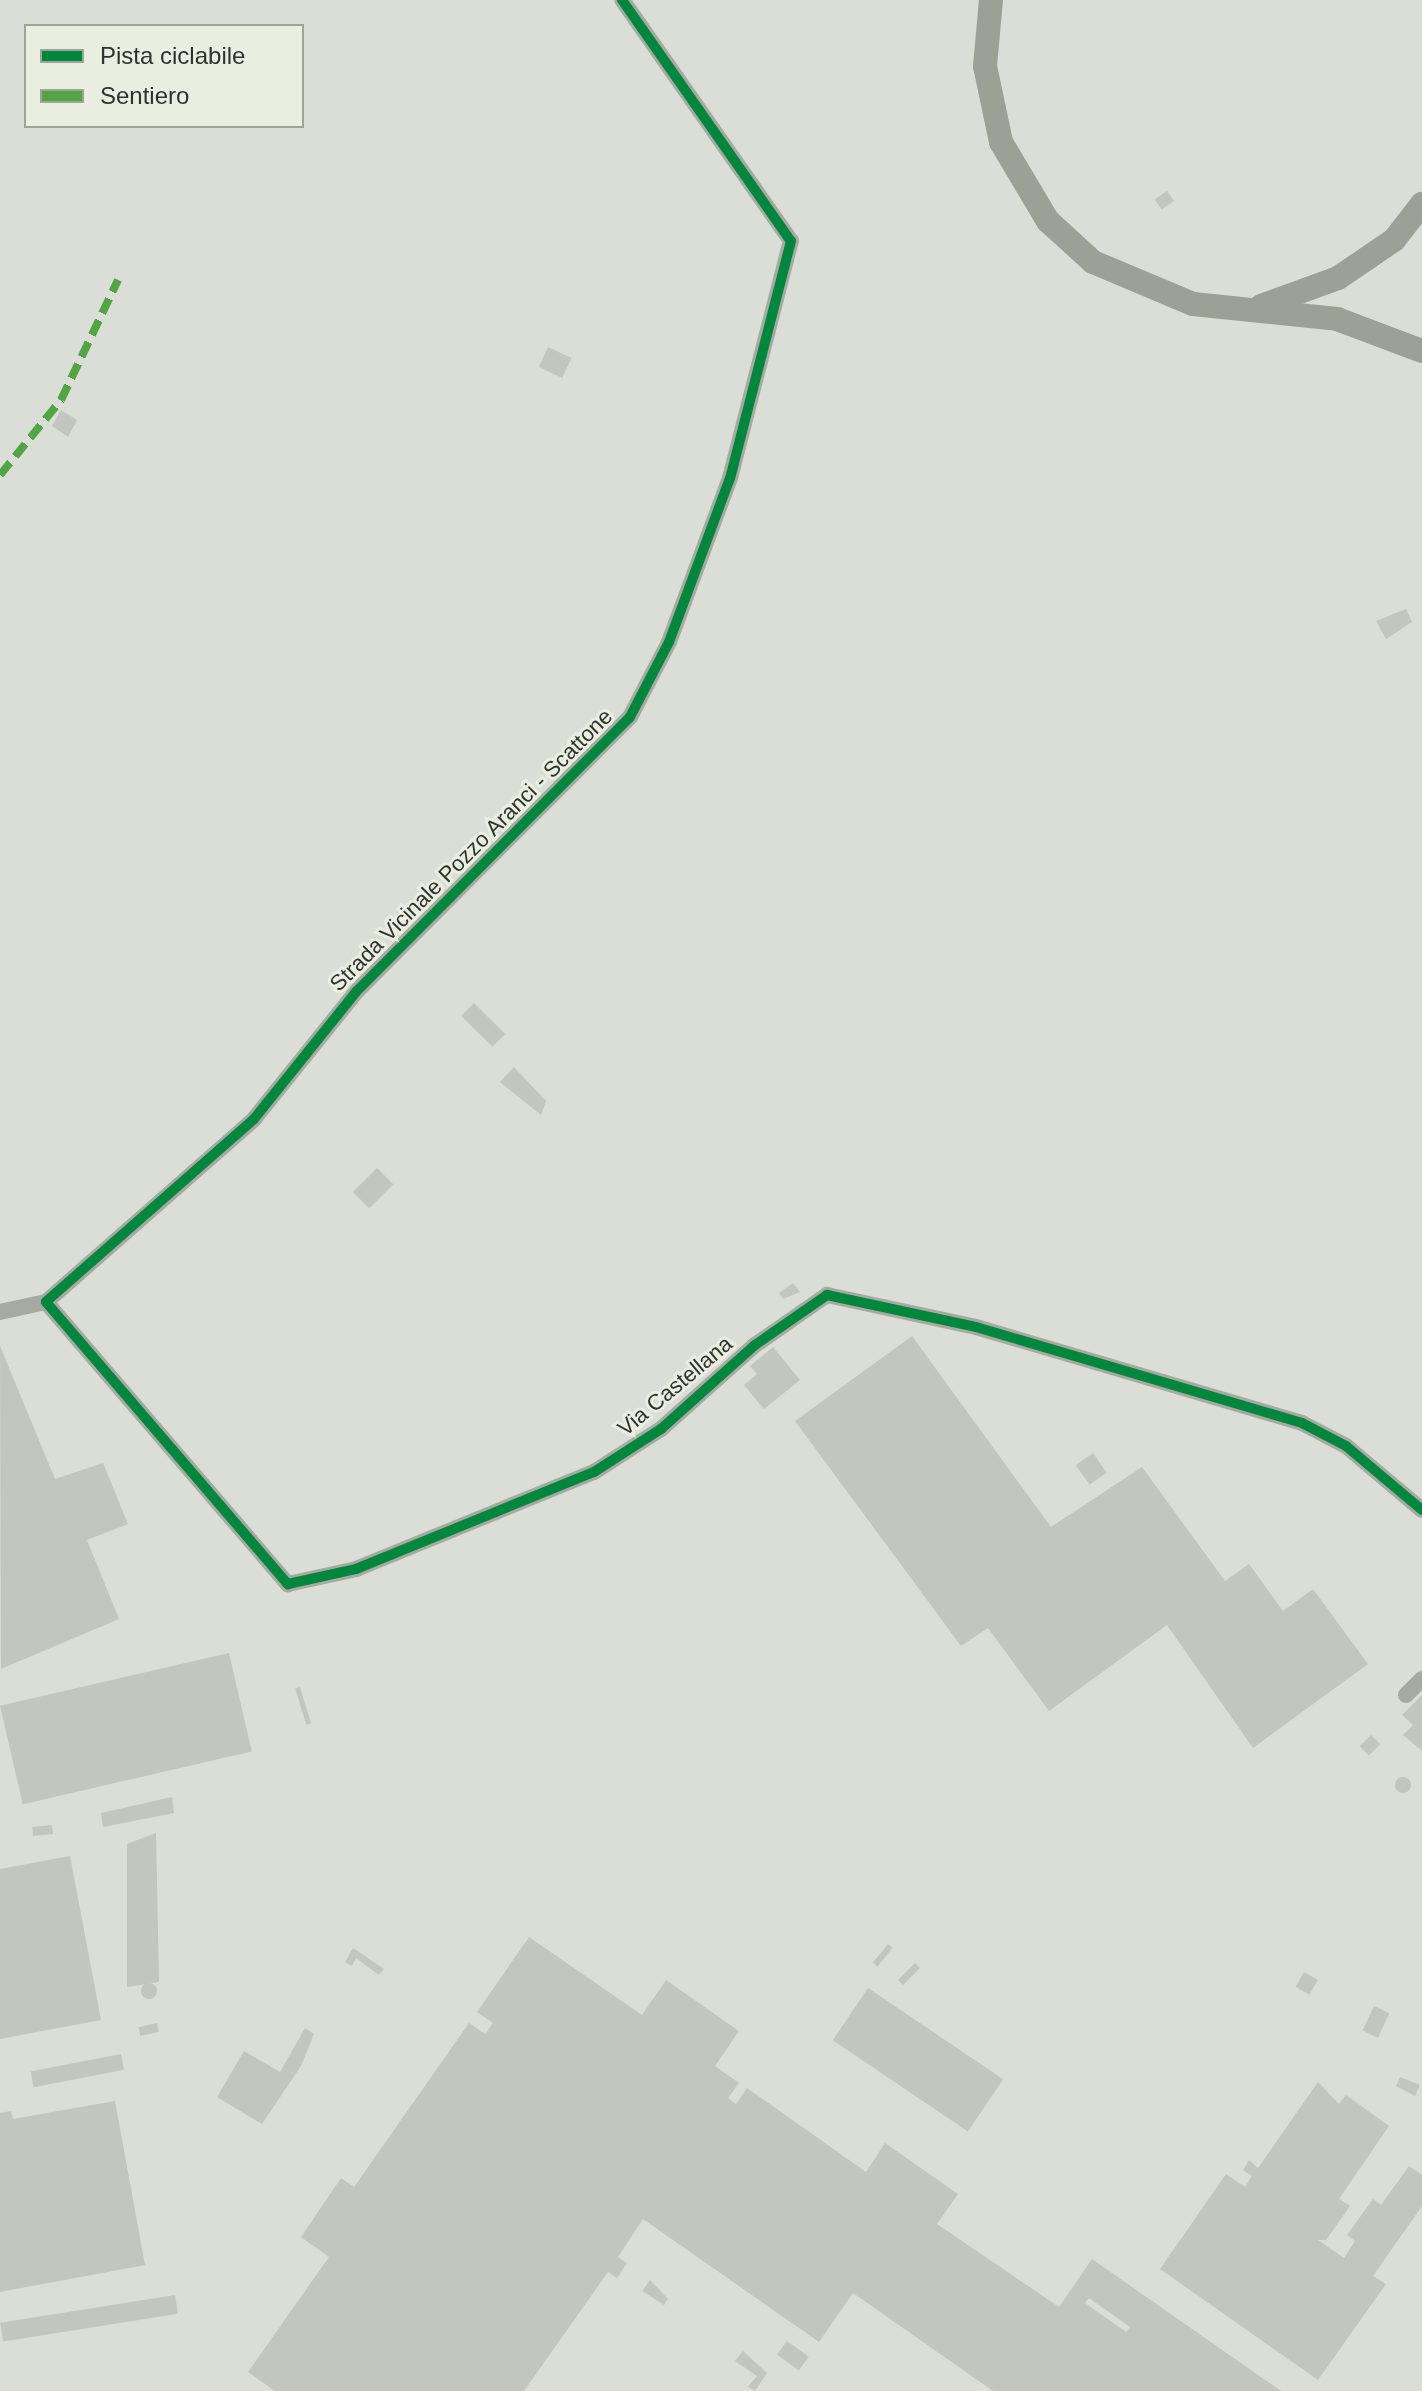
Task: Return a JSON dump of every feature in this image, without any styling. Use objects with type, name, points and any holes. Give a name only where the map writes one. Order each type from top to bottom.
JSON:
[{"type":"main road","points":[[991,0],[985,66],[991,104],[1018,179],[1048,221],[1093,262],[1139,285],[1193,304],[1255,308],[1337,319],[1422,351]]},
{"type":"main road","points":[[1255,308],[1338,278],[1394,240],[1422,204]]},
{"type":"street","name":"Strada Vicinale Pozzo Aranci - Scattone","points":[[46,1302],[254,1119],[356,992],[630,717],[669,642],[730,478],[791,241],[622,0]]},
{"type":"street","name":"Via Castellana","points":[[46,1302],[288,1584],[356,1569],[594,1472],[661,1429],[755,1345],[827,1295],[962,1323],[1302,1423],[1346,1446],[1422,1510]]},
{"type":"street","points":[[0,1312],[46,1302]]},
{"type":"street","points":[[1406,1695],[1422,1679]]},
{"type":"building","points":[[1167,191],[1174,201],[1162,209],[1155,200]]},
{"type":"building","points":[[548,347],[572,358],[562,378],[539,367]]},
{"type":"building","points":[[61,410],[77,420],[68,437],[52,426]]},
{"type":"building","points":[[1406,609],[1412,622],[1386,639],[1376,621]]},
{"type":"building","points":[[474,1003],[505,1034],[492,1047],[461,1016]]},
{"type":"building","points":[[514,1067],[546,1101],[541,1115],[500,1082]]},
{"type":"building","points":[[377,1168],[393,1184],[369,1208],[353,1192]]},
{"type":"building","points":[[793,1283],[800,1292],[783,1299],[779,1293]]},
{"type":"building","points":[[912,1336],[1051,1527],[1142,1467],[1225,1581],[1249,1564],[1283,1611],[1313,1589],[1368,1664],[1253,1748],[1167,1625],[1049,1711],[988,1628],[961,1646],[795,1421]]},
{"type":"building","points":[[0,1346],[55,1479],[103,1463],[128,1524],[87,1540],[119,1619],[1,1669]]},
{"type":"building","points":[[773,1347],[800,1380],[764,1409],[744,1385],[757,1374],[750,1366]]},
{"type":"building","points":[[1093,1453],[1107,1473],[1090,1485],[1076,1465]]},
{"type":"building","points":[[229,1653],[252,1751],[23,1804],[0,1706]]},
{"type":"building","points":[[300,1687],[311,1723],[306,1725],[295,1688]]},
{"type":"building","points":[[1422,1695],[1422,1751],[1403,1735],[1413,1725],[1402,1715]]},
{"type":"building","points":[[1371,1735],[1380,1744],[1369,1756],[1360,1746]]},
{"type":"building","points":[[1400,1777],[1406,1777],[1411,1785],[1409,1791],[1400,1793],[1395,1788],[1395,1782]]},
{"type":"building","points":[[172,1797],[174,1813],[103,1827],[101,1813]]},
{"type":"building","points":[[52,1825],[53,1834],[33,1836],[32,1827]]},
{"type":"building","points":[[156,1833],[159,1982],[127,1987],[127,1844]]},
{"type":"building","points":[[70,1856],[101,2020],[0,2039],[0,1869]]},
{"type":"building","points":[[529,1937],[642,2015],[666,1980],[739,2031],[715,2066],[739,2083],[728,2098],[736,2104],[747,2088],[866,2172],[885,2143],[958,2194],[937,2224],[1059,2307],[1092,2259],[1281,2391],[993,2391],[853,2293],[819,2342],[643,2219],[618,2257],[627,2263],[617,2278],[608,2272],[524,2391],[275,2391],[248,2372],[329,2257],[301,2237],[341,2178],[354,2187],[469,2023],[485,2034],[493,2023],[477,2012]],"holes":[[[1089,2298],[1130,2327],[1126,2332],[1085,2303]]]},
{"type":"building","points":[[888,1944],[893,1948],[878,1966],[873,1963]]},
{"type":"building","points":[[353,1948],[384,1969],[379,1975],[356,1958],[352,1966],[345,1962]]},
{"type":"building","points":[[915,1963],[920,1968],[903,1985],[898,1980]]},
{"type":"building","points":[[1304,1972],[1318,1980],[1309,1995],[1296,1987]]},
{"type":"building","points":[[149,1983],[157,1991],[149,1999],[141,1991]]},
{"type":"building","points":[[868,1988],[1003,2079],[968,2131],[833,2040]]},
{"type":"building","points":[[1374,2006],[1389,2013],[1378,2038],[1363,2030]]},
{"type":"building","points":[[157,2023],[159,2032],[141,2036],[138,2027]]},
{"type":"building","points":[[305,2028],[314,2034],[301,2066],[262,2124],[217,2097],[244,2051],[280,2072]]},
{"type":"building","points":[[121,2054],[124,2070],[34,2087],[31,2072]]},
{"type":"building","points":[[1400,2077],[1420,2085],[1415,2096],[1396,2086]]},
{"type":"building","points":[[1318,2082],[1339,2104],[1346,2095],[1389,2126],[1339,2199],[1350,2206],[1326,2240],[1318,2240],[1344,2258],[1355,2241],[1347,2235],[1373,2199],[1381,2205],[1409,2166],[1422,2175],[1422,2206],[1373,2276],[1386,2284],[1318,2380],[1160,2269],[1226,2174],[1245,2187],[1252,2176],[1243,2170],[1249,2160],[1258,2168]]},
{"type":"building","points":[[115,2101],[145,2265],[0,2292],[0,2113],[11,2111],[13,2119]]},
{"type":"building","points":[[650,2280],[668,2299],[664,2305],[642,2291]]},
{"type":"building","points":[[175,2295],[178,2314],[3,2341],[0,2323]]},
{"type":"building","points":[[787,2341],[809,2357],[799,2371],[777,2355]]},
{"type":"building","points":[[743,2351],[767,2373],[755,2391],[748,2387],[757,2376],[735,2361]]},
{"type":"marked path","points":[[0,475],[61,400],[118,280]]},
{"type":"cycle path","points":[[622,0],[791,241],[730,478],[669,642],[630,717],[356,992],[254,1119],[46,1302],[288,1584],[356,1569],[594,1472],[661,1429],[755,1345],[827,1295],[976,1327],[1302,1423],[1346,1446],[1422,1510]]}]
